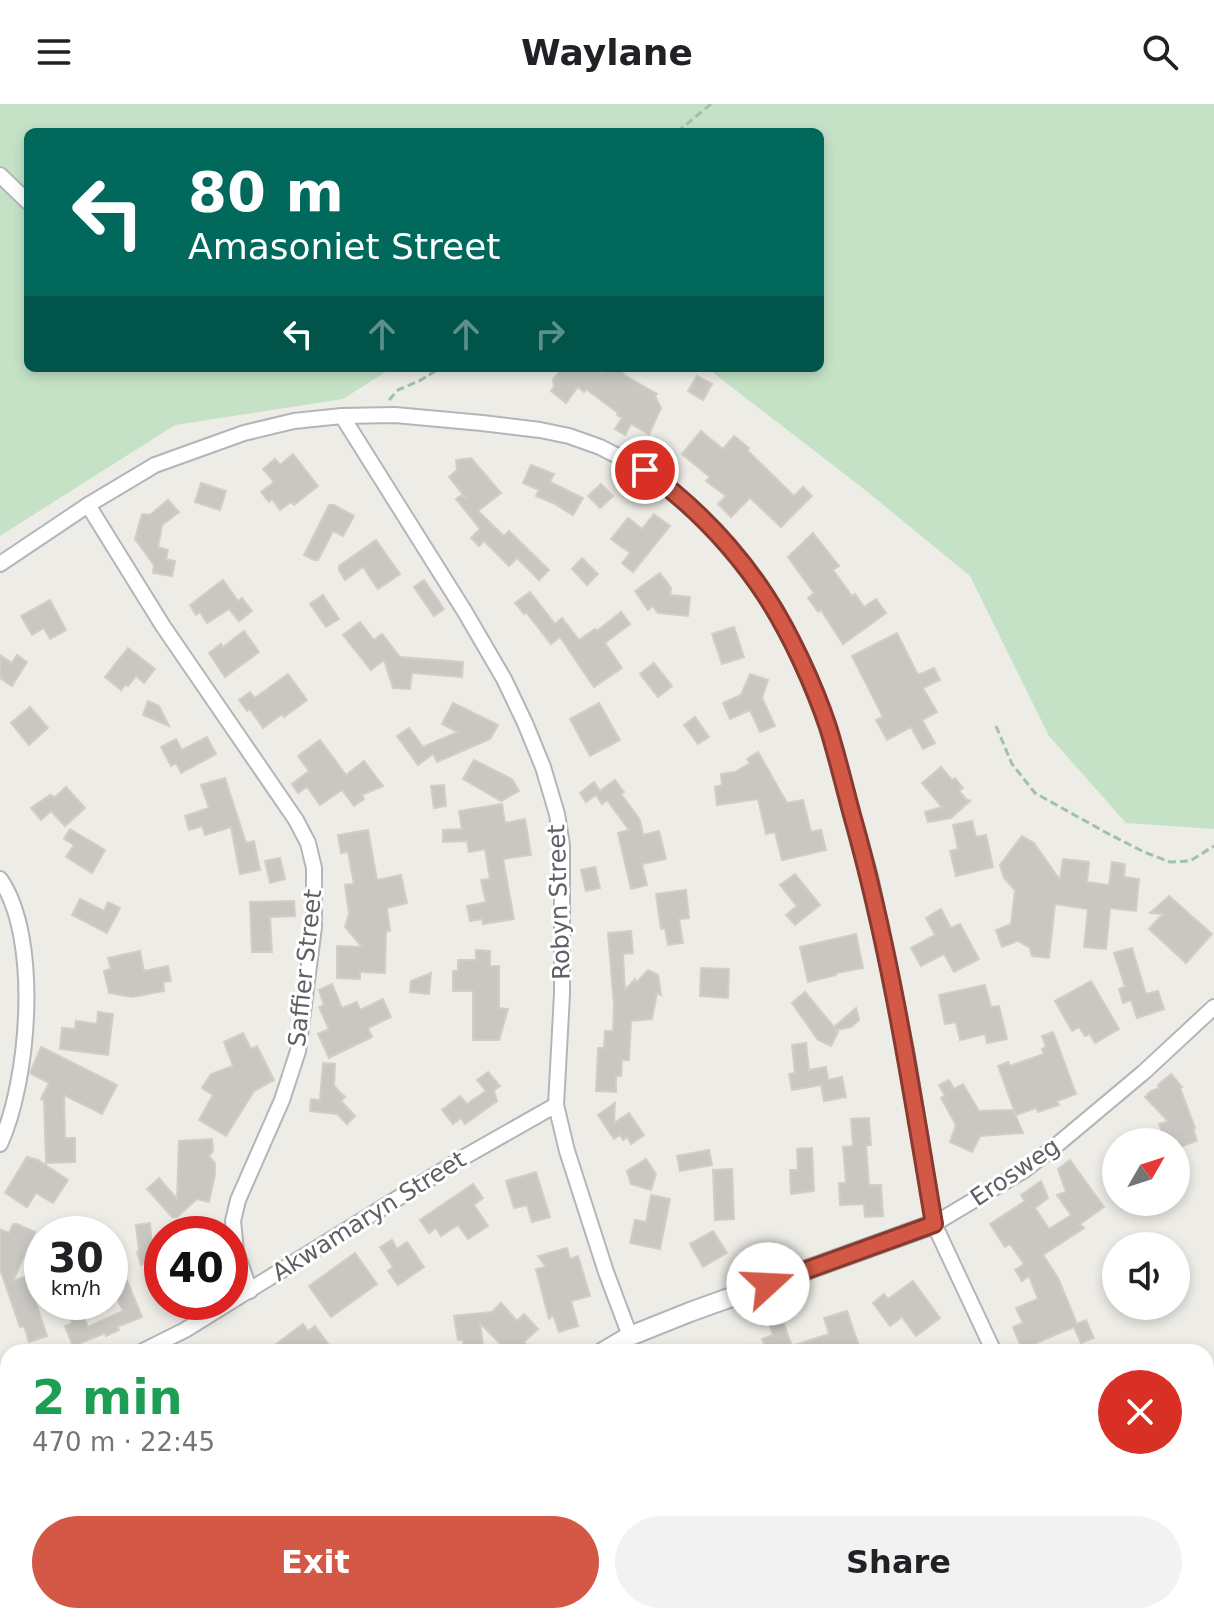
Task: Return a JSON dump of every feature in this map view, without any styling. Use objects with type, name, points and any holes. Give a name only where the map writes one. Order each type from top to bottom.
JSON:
[{"type":"street","points":[[0,175],[24,198]]},
{"type":"street","points":[[0,564],[155,465],[244,433],[294,421],[376,415],[540,430],[600,447],[645,470],[693,508],[746,567],[800,658],[827,725],[870,876],[907,1055],[934,1224],[990,1344]]},
{"type":"street","name":"Robyn Street","points":[[342,416],[504,679],[543,767],[557,814],[562,846],[562,994],[556,1105],[567,1151],[630,1336]]},
{"type":"street","name":"Saffier Street","points":[[88,505],[163,626],[296,820],[308,843],[314,868],[314,927],[298,1051],[282,1100],[238,1200],[233,1221],[236,1251],[250,1291]]},
{"type":"street","points":[[0,879],[19,925],[27,974],[19,1069],[0,1144]]},
{"type":"street","name":"Erosweg","points":[[616,1344],[690,1312],[934,1224],[1037,1161],[1144,1072],[1214,1007]]},
{"type":"street","name":"Akwamaryn Street","points":[[157,1344],[250,1291],[466,1156],[556,1105]]},
{"type":"path","points":[[682,128],[711,104]]},
{"type":"path","points":[[376,415],[398,390],[434,372]]},
{"type":"path","points":[[996,726],[1012,764],[1035,793],[1105,832],[1170,862],[1190,861],[1214,846]]},
{"type":"green space","points":[[0,104],[1214,104],[1214,829],[1126,823],[1049,736],[970,576],[864,489],[712,372],[824,372],[824,128],[24,128],[24,372],[386,372],[343,399],[175,425],[0,536]]},
{"type":"building","points":[[559,372],[622,372],[657,394],[655,396],[661,408],[649,434],[631,424],[625,435],[615,429],[622,418],[618,413],[586,389],[584,392],[578,387],[566,403],[551,391],[553,379]]},
{"type":"building","points":[[697,376],[712,384],[703,400],[688,391]]},
{"type":"building","points":[[701,431],[723,449],[734,436],[794,496],[803,487],[812,496],[781,527],[750,498],[731,517],[718,504],[726,496],[706,481],[710,477],[682,454]]},
{"type":"building","points":[[293,454],[318,486],[294,505],[291,502],[280,510],[272,499],[269,502],[261,492],[274,482],[263,469],[275,459],[280,465]]},
{"type":"building","points":[[471,458],[501,493],[478,511],[504,536],[509,531],[549,570],[539,580],[517,558],[509,566],[484,541],[479,546],[471,538],[480,529],[456,499],[462,495],[467,500],[449,477],[457,470],[456,460]]},
{"type":"building","points":[[531,465],[554,474],[550,482],[583,498],[573,515],[536,496],[539,490],[523,483]]},
{"type":"building","points":[[201,483],[226,491],[220,510],[195,502]]},
{"type":"building","points":[[601,484],[613,496],[600,508],[588,496]]},
{"type":"building","points":[[168,500],[179,512],[162,525],[158,547],[168,550],[166,559],[175,561],[172,576],[153,573],[154,565],[135,539],[142,514],[150,515]]},
{"type":"building","points":[[329,505],[354,516],[343,536],[333,531],[318,560],[314,560],[304,555]]},
{"type":"building","points":[[654,514],[670,526],[633,572],[622,563],[630,553],[611,539],[628,518],[642,529]]},
{"type":"building","points":[[813,533],[839,566],[833,570],[852,596],[855,594],[864,607],[876,599],[886,613],[843,644],[821,610],[818,612],[808,598],[814,593],[788,557]]},
{"type":"building","points":[[376,540],[400,574],[378,589],[363,567],[345,580],[339,566]]},
{"type":"building","points":[[582,558],[598,574],[587,585],[572,569]]},
{"type":"building","points":[[660,573],[671,588],[670,595],[690,597],[688,616],[658,613],[653,606],[648,610],[635,591]]},
{"type":"building","points":[[223,580],[238,601],[242,598],[252,611],[239,621],[229,609],[207,623],[200,612],[196,615],[190,605]]},
{"type":"building","points":[[424,580],[444,609],[434,616],[414,587]]},
{"type":"building","points":[[530,592],[555,624],[562,618],[579,640],[595,629],[597,631],[621,612],[630,624],[605,643],[622,668],[594,687],[560,637],[551,644],[515,603]]},
{"type":"building","points":[[323,595],[339,619],[326,627],[310,604]]},
{"type":"building","points":[[50,600],[66,630],[50,639],[44,628],[32,635],[21,616]]},
{"type":"building","points":[[360,622],[374,640],[382,634],[400,657],[463,662],[462,677],[412,673],[410,689],[393,688],[384,660],[371,670],[343,635]]},
{"type":"building","points":[[734,627],[744,657],[722,664],[712,634]]},
{"type":"building","points":[[244,631],[259,652],[225,677],[209,653]]},
{"type":"building","points":[[897,633],[918,675],[934,668],[940,680],[923,688],[937,712],[922,720],[935,743],[923,749],[911,727],[887,740],[876,720],[883,717],[852,656]]},
{"type":"building","points":[[128,648],[155,669],[144,683],[136,676],[121,690],[105,677]]},
{"type":"building","points":[[0,655],[12,663],[17,655],[27,662],[12,686],[0,678]]},
{"type":"building","points":[[654,663],[672,686],[658,697],[640,674]]},
{"type":"building","points":[[288,674],[307,700],[263,728],[250,709],[247,711],[239,700],[250,692],[255,698]]},
{"type":"building","points":[[750,674],[768,680],[762,698],[775,726],[760,732],[750,710],[730,719],[723,703],[741,695]]},
{"type":"building","points":[[148,701],[159,706],[169,726],[143,715]]},
{"type":"building","points":[[453,703],[498,725],[490,739],[437,762],[433,754],[418,765],[397,736],[409,728],[423,747],[458,732],[442,724]]},
{"type":"building","points":[[599,703],[620,740],[590,756],[570,719]]},
{"type":"building","points":[[30,707],[48,728],[29,745],[11,723]]},
{"type":"building","points":[[695,717],[709,737],[698,744],[684,725]]},
{"type":"building","points":[[207,737],[216,754],[181,773],[176,763],[171,766],[161,747],[176,739],[182,750]]},
{"type":"building","points":[[320,740],[346,775],[364,761],[383,786],[362,795],[364,799],[354,806],[342,790],[320,805],[307,787],[298,793],[292,784],[309,771],[298,756]]},
{"type":"building","points":[[758,752],[787,803],[803,800],[811,832],[821,830],[826,850],[782,860],[775,832],[766,834],[758,799],[717,805],[715,787],[722,785],[721,774],[735,772],[750,763],[747,759]]},
{"type":"building","points":[[474,760],[512,779],[519,791],[501,801],[463,779]]},
{"type":"building","points":[[941,767],[952,780],[955,778],[963,788],[959,791],[968,801],[971,800],[951,818],[928,822],[925,812],[942,807],[922,783]]},
{"type":"building","points":[[225,778],[246,843],[254,841],[260,870],[240,874],[231,827],[205,835],[202,826],[189,830],[185,816],[209,808],[201,785]]},
{"type":"building","points":[[615,780],[640,820],[643,835],[659,831],[666,859],[642,864],[647,885],[631,889],[618,833],[629,830],[607,800],[602,804],[596,795],[586,802],[580,793],[594,782],[600,791]]},
{"type":"building","points":[[444,785],[446,806],[434,808],[431,786]]},
{"type":"building","points":[[66,787],[85,808],[65,826],[51,811],[41,820],[31,808],[50,795],[55,797]]},
{"type":"building","points":[[502,804],[505,823],[525,819],[531,855],[503,859],[514,919],[483,924],[482,919],[470,921],[467,906],[486,902],[481,880],[490,879],[485,849],[469,852],[467,841],[443,842],[443,830],[462,829],[459,811]]},
{"type":"building","points":[[972,821],[976,837],[986,835],[993,867],[956,876],[950,851],[958,849],[953,825]]},
{"type":"building","points":[[70,829],[105,850],[92,873],[66,857],[74,845],[64,839]]},
{"type":"building","points":[[368,830],[377,880],[401,875],[407,903],[387,908],[390,931],[386,931],[385,973],[360,972],[360,979],[337,978],[337,946],[362,947],[345,927],[349,914],[345,885],[354,884],[348,852],[341,853],[338,835]]},
{"type":"building","points":[[1022,836],[1034,843],[1060,880],[1063,859],[1089,862],[1087,882],[1109,885],[1112,862],[1125,864],[1124,877],[1139,879],[1136,911],[1110,908],[1106,949],[1084,947],[1088,909],[1055,904],[1049,958],[1032,956],[1030,948],[1018,941],[1002,947],[996,930],[1011,924],[1015,890],[1004,878],[1000,865]]},
{"type":"building","points":[[280,858],[285,879],[270,883],[265,861]]},
{"type":"building","points":[[595,867],[600,888],[586,891],[581,870]]},
{"type":"building","points":[[795,874],[820,905],[795,925],[786,915],[797,906],[780,885]]},
{"type":"building","points":[[686,890],[689,918],[679,919],[683,943],[668,945],[665,928],[661,929],[656,894]]},
{"type":"building","points":[[1169,896],[1212,934],[1186,963],[1149,929],[1163,914],[1150,913]]},
{"type":"building","points":[[80,899],[104,911],[108,902],[120,908],[107,933],[72,915]]},
{"type":"building","points":[[294,901],[295,916],[270,917],[272,952],[252,952],[250,902]]},
{"type":"building","points":[[941,909],[951,928],[960,924],[979,959],[954,972],[944,954],[921,966],[911,948],[935,935],[926,918]]},
{"type":"building","points":[[631,931],[633,953],[623,954],[625,990],[648,970],[658,975],[661,995],[657,993],[652,1019],[631,1021],[629,1060],[622,1060],[621,1076],[616,1076],[616,1092],[596,1091],[598,1048],[604,1048],[605,1031],[613,1031],[608,933]]},
{"type":"building","points":[[856,934],[863,968],[808,982],[800,947]]},
{"type":"building","points":[[1132,948],[1146,994],[1158,991],[1164,1009],[1137,1018],[1131,1000],[1123,1003],[1119,989],[1125,987],[1114,953]]},
{"type":"building","points":[[476,950],[490,951],[490,966],[499,966],[499,1008],[508,1009],[499,1040],[473,1040],[473,991],[453,991],[453,971],[458,971],[458,960],[476,960]]},
{"type":"building","points":[[140,951],[144,971],[168,966],[171,981],[163,982],[164,991],[132,997],[109,993],[104,971],[111,969],[108,958]]},
{"type":"building","points":[[701,968],[729,969],[728,998],[700,996]]},
{"type":"building","points":[[431,973],[429,994],[410,992],[411,981]]},
{"type":"building","points":[[1091,981],[1119,1029],[1095,1043],[1090,1034],[1085,1036],[1079,1027],[1072,1031],[1055,1001]]},
{"type":"building","points":[[332,984],[342,1008],[357,1002],[360,1010],[383,999],[391,1017],[368,1028],[372,1037],[329,1058],[318,1034],[329,1029],[319,1007],[324,1005],[319,990]]},
{"type":"building","points":[[985,985],[991,1007],[999,1006],[1007,1039],[987,1043],[985,1034],[960,1040],[956,1022],[945,1024],[939,995]]},
{"type":"building","points":[[805,992],[834,1027],[856,1008],[859,1020],[851,1027],[836,1030],[838,1032],[831,1046],[818,1040],[792,1003]]},
{"type":"building","points":[[98,1012],[113,1014],[108,1055],[60,1049],[62,1028],[75,1029],[76,1021],[97,1024]]},
{"type":"building","points":[[1053,1032],[1076,1094],[1057,1101],[1059,1105],[1016,1115],[998,1066],[1008,1062],[1010,1066],[1044,1054],[1042,1049],[1046,1047],[1042,1036]]},
{"type":"building","points":[[243,1033],[251,1049],[257,1046],[274,1080],[254,1091],[226,1136],[199,1120],[213,1095],[202,1088],[211,1074],[233,1066],[224,1042]]},
{"type":"building","points":[[806,1043],[809,1070],[826,1067],[828,1080],[842,1077],[846,1097],[824,1101],[821,1085],[792,1090],[789,1074],[795,1073],[792,1045]]},
{"type":"building","points":[[41,1047],[117,1085],[102,1114],[64,1095],[65,1138],[75,1138],[75,1162],[46,1163],[44,1100],[41,1099],[49,1083],[30,1073]]},
{"type":"building","points":[[323,1063],[335,1064],[334,1086],[345,1097],[341,1101],[355,1116],[347,1124],[337,1114],[310,1111],[311,1099],[320,1100]]},
{"type":"building","points":[[488,1072],[500,1086],[494,1090],[497,1101],[465,1124],[461,1118],[453,1124],[442,1110],[460,1096],[467,1104],[486,1091],[477,1080]]},
{"type":"building","points":[[1171,1074],[1182,1087],[1197,1141],[1190,1143],[1190,1128],[1161,1128],[1159,1124],[1168,1121],[1145,1097],[1159,1088],[1158,1085]]},
{"type":"building","points":[[949,1080],[954,1089],[963,1084],[979,1111],[1013,1110],[1023,1133],[980,1136],[972,1152],[950,1142],[956,1125],[941,1098],[945,1096],[939,1085]]},
{"type":"building","points":[[615,1103],[614,1123],[629,1113],[644,1135],[631,1144],[627,1137],[623,1140],[620,1135],[614,1139],[598,1115]]},
{"type":"building","points":[[869,1118],[871,1145],[866,1145],[869,1185],[881,1185],[883,1216],[865,1217],[864,1204],[840,1205],[839,1183],[846,1183],[843,1147],[853,1146],[851,1119]]},
{"type":"building","points":[[212,1139],[213,1151],[209,1156],[215,1163],[215,1174],[209,1202],[197,1199],[178,1216],[171,1216],[147,1189],[159,1178],[177,1199],[179,1141]]},
{"type":"building","points":[[812,1148],[814,1191],[791,1194],[790,1170],[798,1170],[797,1149]]},
{"type":"building","points":[[709,1150],[712,1165],[680,1171],[677,1156]]},
{"type":"building","points":[[27,1157],[38,1160],[68,1180],[53,1203],[36,1193],[27,1207],[5,1193]]},
{"type":"building","points":[[646,1159],[656,1174],[651,1190],[631,1184],[627,1171]]},
{"type":"building","points":[[1070,1160],[1102,1208],[1080,1224],[1084,1228],[1043,1255],[1058,1278],[1077,1324],[1086,1320],[1094,1338],[1081,1343],[1074,1327],[1034,1344],[1020,1344],[1013,1327],[1023,1323],[1016,1308],[1038,1299],[1029,1276],[1022,1281],[1015,1270],[1024,1264],[1010,1244],[1005,1247],[990,1224],[1025,1201],[1021,1195],[1041,1181],[1048,1198],[1035,1208],[1049,1229],[1071,1215],[1057,1195],[1066,1192],[1058,1169]]},
{"type":"building","points":[[732,1169],[734,1219],[715,1220],[713,1170]]},
{"type":"building","points":[[536,1172],[550,1217],[532,1222],[527,1205],[514,1208],[506,1181]]},
{"type":"building","points":[[473,1184],[483,1198],[474,1205],[488,1226],[468,1239],[458,1225],[441,1236],[436,1228],[429,1233],[420,1220]]},
{"type":"building","points":[[651,1195],[670,1199],[660,1249],[630,1243],[635,1220],[646,1222]]},
{"type":"building","points":[[13,1224],[24,1227],[24,1256],[13,1281],[24,1277],[24,1320],[42,1320],[47,1336],[29,1342],[24,1326],[20,1327],[0,1269],[0,1229],[9,1233]]},
{"type":"building","points":[[144,1224],[144,1263],[141,1265],[137,1252],[136,1225]]},
{"type":"building","points":[[713,1231],[727,1253],[703,1267],[690,1244]]},
{"type":"building","points":[[392,1240],[397,1249],[407,1242],[424,1267],[398,1285],[388,1271],[393,1267],[380,1247]]},
{"type":"building","points":[[567,1248],[570,1259],[578,1256],[590,1296],[571,1301],[578,1326],[559,1332],[553,1315],[549,1319],[536,1269],[546,1267],[538,1256]]},
{"type":"building","points":[[355,1253],[377,1284],[331,1317],[309,1286]]},
{"type":"building","points":[[913,1281],[940,1318],[916,1336],[902,1317],[890,1326],[873,1303],[884,1294],[888,1299]]},
{"type":"building","points":[[128,1283],[142,1317],[117,1327],[119,1330],[106,1336],[105,1333],[72,1344],[65,1326],[72,1323],[71,1320],[85,1320],[88,1327],[103,1320],[128,1320]]},
{"type":"building","points":[[501,1303],[517,1321],[524,1314],[538,1329],[524,1342],[526,1344],[500,1344],[480,1323],[483,1344],[463,1344],[463,1340],[458,1340],[454,1316],[492,1312]]},
{"type":"building","points":[[847,1311],[858,1344],[798,1344],[829,1334],[824,1318]]},
{"type":"building","points":[[782,1319],[791,1344],[764,1344],[762,1339],[773,1335],[769,1323]]},
{"type":"building","points":[[303,1324],[308,1331],[315,1326],[328,1344],[276,1344]]},
{"type":"route","points":[[645,470],[693,508],[746,567],[800,658],[827,725],[870,876],[907,1055],[934,1224],[768,1284]]}]
